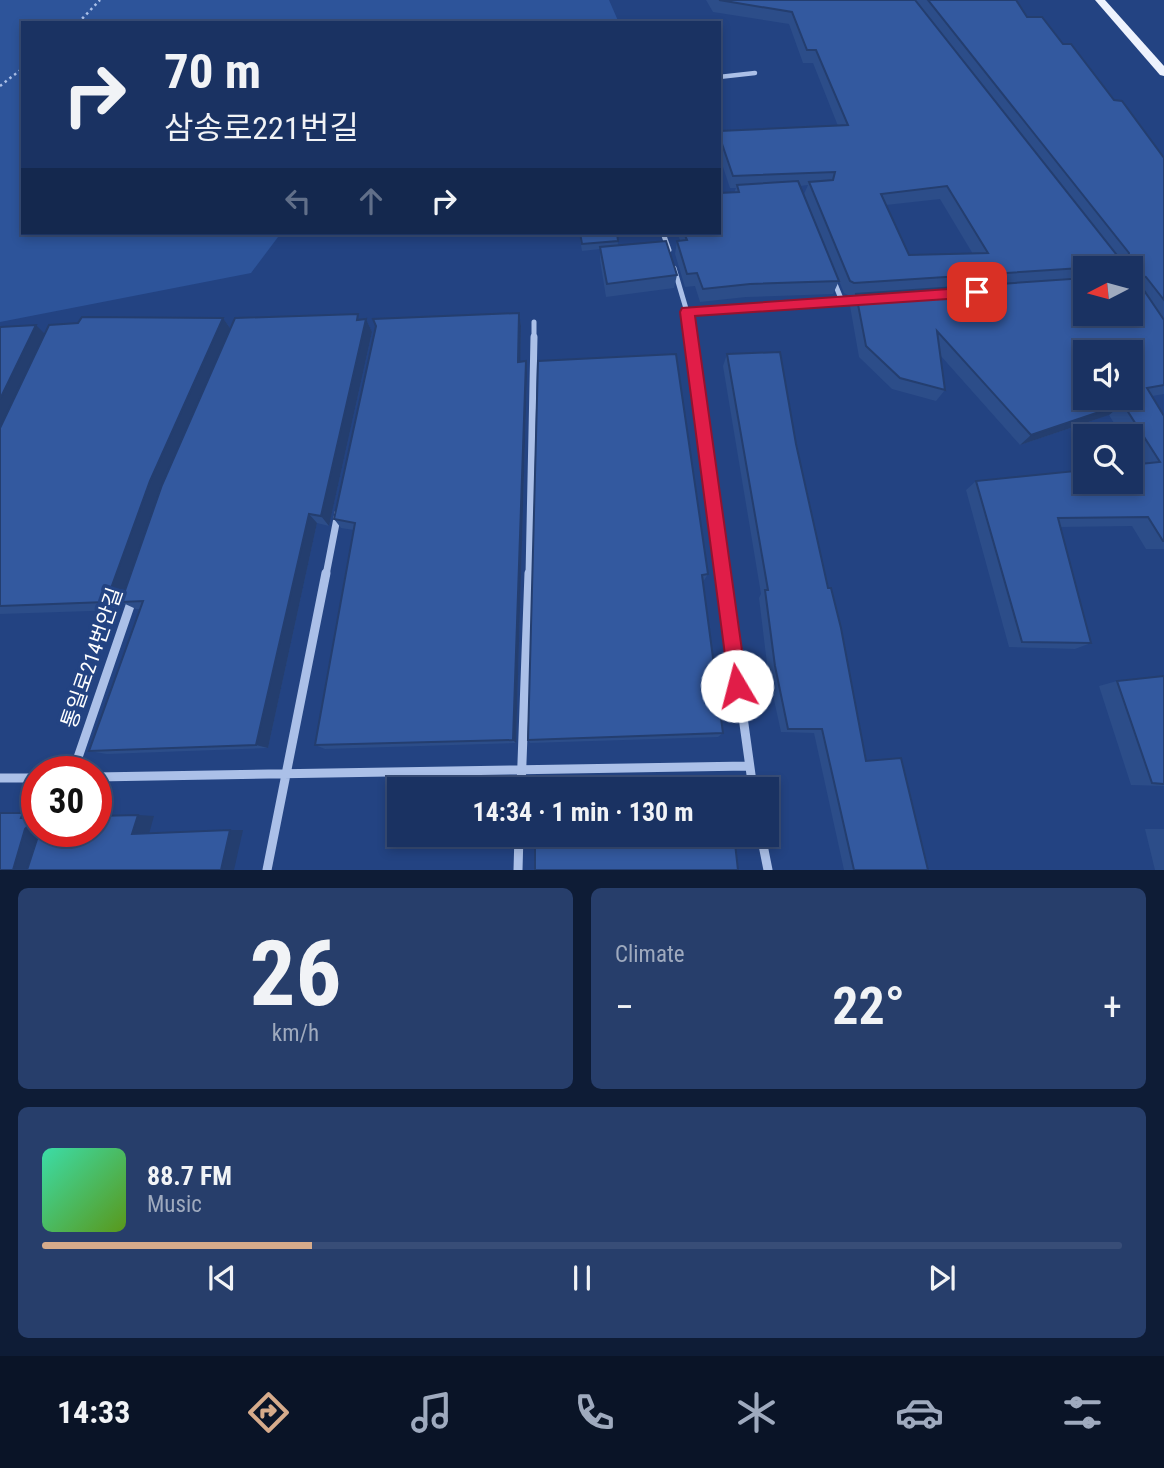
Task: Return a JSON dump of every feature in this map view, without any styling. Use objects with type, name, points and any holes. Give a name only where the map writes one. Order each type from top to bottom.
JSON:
[{"type":"main road","points":[[1100,0],[1164,73]]},
{"type":"street","points":[[721,77],[755,73]]},
{"type":"street","points":[[664,235],[687,312],[750,777]]},
{"type":"street","points":[[832,277],[842,301]]},
{"type":"street","points":[[687,312],[869,299]]},
{"type":"street","points":[[521,777],[531,529],[534,322]]},
{"type":"street","points":[[267,870],[283,777],[342,496]]},
{"type":"street","name":"통일로214번안길","points":[[78,756],[138,582]]},
{"type":"street","points":[[112,777],[283,777],[521,769],[748,766]]},
{"type":"street","points":[[0,778],[21,778]]},
{"type":"street","points":[[518,870],[519,847]]},
{"type":"street","points":[[763,847],[768,870]]},
{"type":"path","points":[[80,21],[100,0]]},
{"type":"path","points":[[0,86],[21,70]]},
{"type":"shaded area","points":[[0,0],[609,0],[618,21],[21,21],[21,235],[280,235],[251,273],[0,322]]},
{"type":"building","points":[[719,0],[915,0],[1118,256],[1073,256],[1073,269],[854,283],[850,281],[809,182],[833,180],[835,172],[733,176],[721,141],[721,131],[848,125],[816,50],[807,50],[792,12]],"holes":[[[947,186],[988,253],[909,255],[881,194]]]},
{"type":"building","points":[[928,0],[1016,0],[1027,17],[1042,17],[1063,44],[1071,44],[1114,100],[1122,101],[1164,158],[1164,300],[1143,276],[1143,256],[1129,256],[1129,253]]},
{"type":"building","points":[[798,181],[839,281],[750,284],[703,289],[697,273],[687,274],[677,241],[687,240],[685,235],[721,235],[721,193],[739,192],[737,185]]},
{"type":"building","points":[[580,235],[617,235],[618,241],[582,244]]},
{"type":"building","points":[[666,241],[677,275],[607,284],[600,247]]},
{"type":"building","points":[[1073,279],[1073,326],[1143,326],[1143,289],[1164,320],[1164,385],[1147,388],[1164,416],[1164,541],[1148,517],[1058,518],[1091,643],[1022,642],[976,481],[1073,471],[1073,494],[1143,494],[1143,464],[1160,462],[1143,435],[1143,424],[1136,424],[1127,410],[1143,410],[1143,340],[1073,340],[1073,410],[1105,410],[1031,435],[937,331],[945,390],[900,378],[866,346],[856,294]]},
{"type":"building","points":[[519,313],[518,362],[526,361],[513,740],[315,745],[355,523],[334,519],[376,326],[373,319]]},
{"type":"building","points":[[358,314],[357,320],[366,319],[321,516],[309,514],[256,745],[89,751],[143,601],[121,602],[162,485],[235,318]]},
{"type":"building","points":[[82,317],[223,318],[150,481],[106,602],[0,606],[0,428],[49,325],[78,323]]},
{"type":"building","points":[[36,325],[0,399],[0,327]]},
{"type":"building","points":[[780,352],[796,444],[828,588],[831,588],[841,628],[866,761],[901,758],[928,870],[854,870],[822,729],[788,729],[775,666],[765,590],[768,590],[727,354]]},
{"type":"building","points":[[676,354],[708,574],[702,575],[723,733],[528,740],[538,361]]},
{"type":"building","points":[[1164,676],[1164,784],[1152,783],[1117,681]]},
{"type":"building","points":[[0,813],[21,813],[21,843],[13,870],[0,870]]},
{"type":"building","points":[[138,815],[132,834],[230,830],[221,870],[27,870],[34,847],[112,847],[112,816]]},
{"type":"building","points":[[535,847],[735,847],[738,870],[535,870]]},
{"type":"route","points":[[737,686],[687,312],[977,292]]}]
